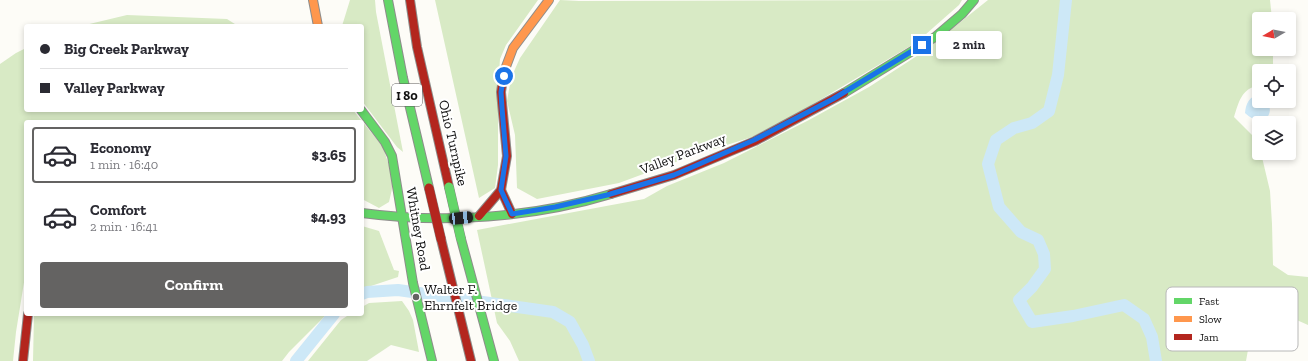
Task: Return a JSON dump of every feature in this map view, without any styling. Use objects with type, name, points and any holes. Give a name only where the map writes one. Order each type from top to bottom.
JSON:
[{"type":"main road","points":[[313,0],[318,24]]},
{"type":"main road","name":"I 80","points":[[388,0],[403,78],[471,361]]},
{"type":"main road","name":"Ohio Turnpike","points":[[410,0],[417,47],[461,239],[494,361]]},
{"type":"main road","points":[[479,216],[501,190],[506,156],[501,92],[504,76],[513,48],[549,0]]},
{"type":"main road","name":"Valley Parkway","points":[[364,213],[402,218],[461,218],[512,214],[555,207],[615,193],[674,175],[754,140],[846,92],[935,37],[974,0]]},
{"type":"main road","name":"Whitney Road","points":[[363,112],[386,142],[392,156],[413,283],[432,361]]},
{"type":"main road","points":[[501,190],[512,214]]},
{"type":"main road","points":[[23,361],[28,316]]},
{"type":"green space","points":[[350,0],[375,0],[403,152],[397,147],[364,104],[364,24],[343,24]]},
{"type":"green space","points":[[435,0],[538,0],[506,45],[500,59],[498,89],[498,165],[495,188],[479,198]]},
{"type":"green space","points":[[560,0],[962,0],[959,5],[917,42],[798,113],[752,137],[692,156],[619,183],[537,199],[517,188],[515,135],[507,101],[511,78],[520,58]]},
{"type":"green space","points":[[988,0],[1270,0],[1271,12],[1252,12],[1252,56],[1273,56],[1273,64],[1252,64],[1252,88],[1244,93],[1239,101],[1234,117],[1252,135],[1252,160],[1263,160],[1270,191],[1273,265],[1288,275],[1308,277],[1308,325],[1298,321],[1298,287],[1166,287],[1166,351],[1248,351],[1246,361],[519,361],[510,341],[497,323],[477,230],[644,199],[667,186],[724,163],[809,120],[869,87],[923,52]]},
{"type":"green space","points":[[127,15],[227,19],[235,24],[89,24]]},
{"type":"green space","points":[[24,49],[24,112],[355,112],[361,120],[24,120],[24,282],[13,361],[0,361],[0,64]]},
{"type":"green space","points":[[364,124],[383,147],[392,175],[392,189],[389,202],[379,208],[364,200]]},
{"type":"green space","points":[[364,227],[379,231],[394,270],[399,271],[398,277],[364,288]]},
{"type":"green space","points":[[402,301],[413,320],[419,352],[391,345],[367,361],[308,361],[341,320],[347,316],[364,316],[364,306],[369,303]]},
{"type":"green space","points":[[34,316],[325,316],[282,361],[33,361]]},
{"type":"water","points":[[1252,98],[1252,108],[1270,108],[1269,115],[1250,117],[1245,113],[1246,106]]},
{"type":"waterway","points":[[1066,0],[1058,75],[1049,111],[1032,123],[1014,128],[996,140],[988,164],[999,207],[1021,232],[1038,240],[1044,254],[1045,269],[1032,287],[1019,300],[1032,322],[1073,316],[1124,305],[1144,319],[1152,337],[1156,361]]},
{"type":"waterway","points":[[364,293],[398,290],[553,312],[570,322],[583,345],[589,361]]},
{"type":"waterway","points":[[296,361],[332,316]]},
{"type":"traffic: fast","points":[[388,0],[403,78],[429,188]]},
{"type":"traffic: fast","points":[[844,93],[935,37],[962,14],[974,0]]},
{"type":"traffic: fast","points":[[362,112],[385,142],[392,156],[413,283],[432,361]]},
{"type":"traffic: fast","points":[[449,187],[461,239]]},
{"type":"traffic: fast","points":[[364,213],[424,218],[488,217],[550,209],[611,194]]},
{"type":"traffic: fast","points":[[461,239],[494,361]]},
{"type":"traffic: slow","points":[[313,0],[318,24]]},
{"type":"traffic: slow","points":[[504,72],[513,48],[549,0]]},
{"type":"traffic: jam","points":[[410,0],[417,47],[449,187]]},
{"type":"traffic: jam","points":[[479,216],[501,190],[507,156],[501,92],[504,72]]},
{"type":"traffic: jam","points":[[611,194],[674,175],[755,141],[844,93]]},
{"type":"traffic: jam","points":[[429,188],[441,239]]},
{"type":"traffic: jam","points":[[501,190],[512,214]]},
{"type":"traffic: jam","points":[[441,239],[471,361]]},
{"type":"traffic: jam","points":[[23,361],[28,316]]},
{"type":"place","name":"Walter F. Ehrnfelt Bridge","points":[[416,297]]},
{"type":"route","points":[[504,76],[501,92],[506,156],[501,190],[512,214],[555,207],[607,195],[674,175],[754,140],[833,99],[922,45]]}]
